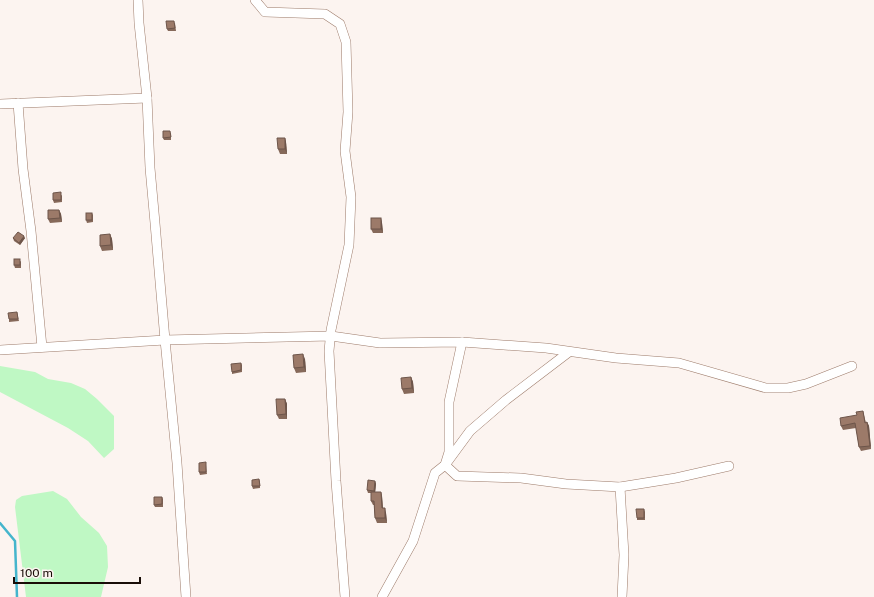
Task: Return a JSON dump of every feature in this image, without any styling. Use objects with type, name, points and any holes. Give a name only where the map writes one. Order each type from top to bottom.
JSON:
[{"type":"street","points":[[138,0],[147,98],[150,168],[177,463],[186,597]]},
{"type":"street","points":[[255,0],[265,12],[325,14],[340,24],[346,42],[348,112],[345,151],[350,197],[349,245],[329,351],[344,597]]},
{"type":"street","points":[[0,104],[147,98]]},
{"type":"street","points":[[18,103],[23,169],[31,231],[42,347]]},
{"type":"street","points":[[0,350],[165,340],[331,336],[380,343],[462,342],[546,348],[616,358],[679,363],[766,388],[788,388],[806,384],[852,366]]},
{"type":"street","points":[[445,465],[449,452],[449,402],[462,342]]},
{"type":"street","points":[[382,597],[413,541],[435,473],[445,465],[470,431],[506,400],[569,352]]},
{"type":"street","points":[[445,465],[457,476],[521,478],[566,484],[620,487],[676,478],[729,466]]},
{"type":"street","points":[[620,487],[624,555],[622,597]]},
{"type":"green space","points":[[0,366],[35,372],[48,379],[71,383],[85,389],[114,416],[114,449],[104,458],[88,441],[68,428],[0,392]]},
{"type":"green space","points":[[53,491],[67,499],[81,517],[99,533],[107,546],[108,567],[101,597],[26,597],[15,507],[16,500],[22,496]]},
{"type":"building","points":[[166,21],[174,21],[175,28],[167,29]]},
{"type":"building","points":[[163,131],[170,131],[171,137],[163,138]]},
{"type":"building","points":[[277,138],[285,138],[285,149],[278,149]]},
{"type":"building","points":[[61,192],[61,200],[53,200],[53,193]]},
{"type":"building","points":[[48,210],[59,210],[60,218],[48,219]]},
{"type":"building","points":[[86,213],[92,213],[92,220],[86,220]]},
{"type":"building","points":[[371,218],[381,218],[381,229],[371,229]]},
{"type":"building","points":[[18,232],[24,236],[19,243],[13,238]]},
{"type":"building","points":[[110,234],[111,245],[100,246],[100,235]]},
{"type":"building","points":[[14,259],[20,259],[20,265],[14,265]]},
{"type":"building","points":[[17,312],[18,319],[9,319],[8,313]]},
{"type":"building","points":[[303,354],[304,367],[294,368],[293,355]]},
{"type":"building","points":[[241,363],[241,370],[232,372],[231,364]]},
{"type":"building","points":[[411,377],[412,388],[402,389],[401,378]]},
{"type":"building","points":[[276,399],[285,399],[286,414],[277,415]]},
{"type":"building","points":[[863,411],[865,423],[867,422],[870,446],[859,447],[855,423],[841,426],[840,418],[857,415],[856,412]]},
{"type":"building","points":[[206,462],[206,472],[199,472],[199,463]]},
{"type":"building","points":[[259,479],[260,486],[252,486],[252,480]]},
{"type":"building","points":[[368,480],[375,481],[374,491],[367,490]]},
{"type":"building","points":[[371,492],[381,492],[382,508],[385,508],[385,518],[375,518],[374,501],[371,501]]},
{"type":"building","points":[[154,497],[162,497],[162,504],[154,505]]},
{"type":"building","points":[[636,509],[644,509],[644,518],[637,518]]},
{"type":"waterway","points":[[0,523],[15,541],[17,597]]}]
